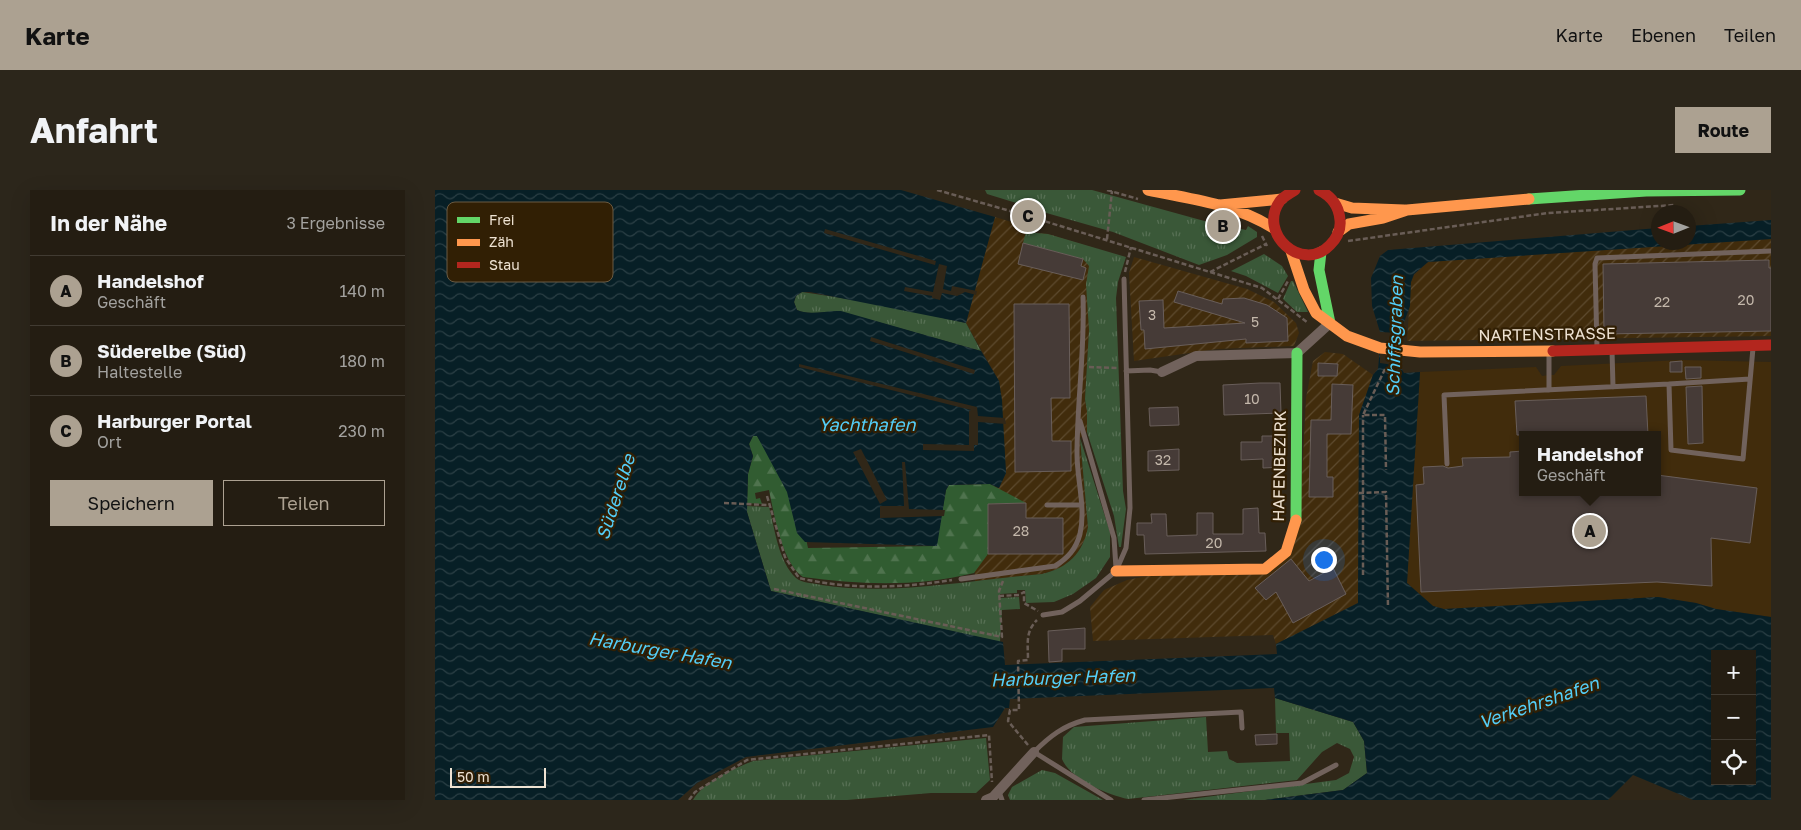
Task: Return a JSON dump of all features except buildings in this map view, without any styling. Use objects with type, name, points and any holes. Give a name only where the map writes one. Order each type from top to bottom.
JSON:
[{"type":"street","points":[[1148,190],[1217,205],[1262,219],[1273,228]]},
{"type":"street","points":[[1273,228],[1274,212],[1282,199],[1295,190]]},
{"type":"street","points":[[1320,190],[1335,204],[1347,208],[1388,207],[1407,210]]},
{"type":"street","points":[[1338,232],[1349,224],[1383,218],[1407,210],[1540,197],[1646,191],[1740,190]]},
{"type":"street","points":[[1217,205],[1282,199]]},
{"type":"street","points":[[1291,251],[1306,255],[1321,252],[1332,244],[1338,232],[1340,217],[1335,204]]},
{"type":"street","name":"NARTENSTRASSE","points":[[1273,228],[1281,243],[1291,251],[1310,303],[1316,313],[1347,336],[1381,348],[1400,351],[1549,351],[1771,344]]},
{"type":"street","points":[[1162,372],[1196,356],[1297,353],[1330,323],[1328,305],[1321,288],[1318,272],[1321,252]]},
{"type":"street","name":"HAFENBEZIRK","points":[[1116,571],[1265,569],[1286,552],[1296,522],[1297,353]]},
{"type":"street","points":[[986,800],[1001,796],[1034,752]]},
{"type":"lane","points":[[1597,350],[1595,264],[1597,258],[1604,256],[1771,251]]},
{"type":"lane","points":[[1043,615],[1062,612],[1080,602],[1116,571],[1126,548],[1130,508],[1124,279]]},
{"type":"lane","points":[[961,579],[1049,568],[1068,558],[1080,533],[1081,505],[1077,461],[1084,328],[1083,297]]},
{"type":"lane","points":[[1669,384],[1671,450],[1743,459],[1753,345]]},
{"type":"lane","points":[[1612,349],[1613,387]]},
{"type":"lane","points":[[1549,351],[1549,390]]},
{"type":"lane","points":[[1126,371],[1150,370],[1162,372]]},
{"type":"lane","points":[[1447,464],[1444,395],[1750,379]]},
{"type":"lane","points":[[1079,413],[1080,425],[1114,538],[1116,571]]},
{"type":"lane","points":[[1047,505],[1081,505]]},
{"type":"lane","points":[[1111,800],[1034,752],[1050,736],[1066,725],[1085,720],[1241,712],[1242,728]]},
{"type":"lane","points":[[1144,800],[1302,783],[1336,765]]},
{"type":"path","points":[[937,190],[1024,215]]},
{"type":"path","points":[[1107,239],[1112,191]]},
{"type":"path","points":[[1355,240],[1549,213],[1651,207]]},
{"type":"path","points":[[1031,217],[1262,288],[1296,314]]},
{"type":"path","points":[[1209,272],[1264,244]]},
{"type":"path","points":[[1126,268],[1131,247]]},
{"type":"path","points":[[1278,299],[1292,273]]},
{"type":"path","points":[[1086,367],[1120,368]]},
{"type":"path","points":[[1363,575],[1363,415],[1385,369]]},
{"type":"path","points":[[1363,415],[1385,415],[1386,470]]},
{"type":"path","points":[[1359,493],[1386,492],[1388,607]]},
{"type":"path","points":[[767,496],[785,557],[799,578],[866,587],[917,586],[961,579]]},
{"type":"path","points":[[725,503],[767,505]]},
{"type":"path","points":[[774,589],[1002,637],[999,596],[1005,573]]},
{"type":"path","points":[[999,596],[1019,595],[1023,592],[1024,603],[1043,615],[1031,626],[1027,635],[1028,660],[1018,661],[1019,710],[1010,710],[1008,721],[1034,752]]},
{"type":"path","points":[[689,800],[695,792],[747,760],[989,735],[991,780]]},
{"type":"shaded area","points":[[995,217],[1021,225],[1020,229],[1026,232],[1048,234],[1094,248],[1085,399],[1087,432],[1080,438],[1088,527],[1086,537],[1077,554],[1061,568],[1042,574],[975,581],[973,484],[999,488],[1006,473],[999,381],[966,323]]},
{"type":"shaded area","points":[[1771,239],[1771,336],[1407,341],[1411,282],[1414,275],[1428,262],[1651,247],[1651,250],[1696,250],[1696,244]]},
{"type":"shaded area","points":[[1134,257],[1247,289],[1274,302],[1296,323],[1299,333],[1294,346],[1217,349],[1134,361],[1129,273]]},
{"type":"shaded area","points":[[1325,352],[1343,354],[1373,375],[1359,415],[1358,603],[1276,644],[1273,635],[1093,641],[1090,607],[1104,590],[1127,580],[1153,575],[1261,574],[1292,553],[1300,517],[1306,398],[1313,361]]},
{"type":"shaded area","points":[[1681,360],[1771,362],[1771,617],[1716,609],[1696,603],[1658,597],[1444,609],[1433,606],[1407,583],[1420,372],[1536,367],[1542,376],[1554,375],[1561,366]]},
{"type":"green space","points":[[985,190],[1092,190],[1208,222],[1246,230],[1248,226],[1257,232],[1257,237],[1227,255],[1199,265],[1113,232],[1036,210],[1038,201],[1026,198],[1023,205],[987,194]]},
{"type":"green space","points":[[1026,232],[1048,234],[1126,257],[1118,282],[1116,298],[1123,491],[1126,509],[1121,547],[1119,547],[1114,516],[1087,432],[1085,399],[1089,330],[1086,284],[1089,266],[1083,259],[1023,243]]},
{"type":"green space","points":[[1264,254],[1282,266],[1288,276],[1278,293],[1246,276],[1231,271]]},
{"type":"green space","points":[[1291,281],[1293,281],[1308,312],[1297,312],[1283,299]]},
{"type":"green space","points":[[802,292],[875,303],[966,323],[981,351],[842,312],[802,312],[797,310],[794,302],[796,296]]},
{"type":"green space","points":[[753,436],[757,436],[797,497],[808,548],[936,546],[946,490],[949,485],[990,484],[1026,503],[988,504],[988,554],[974,573],[953,578],[910,583],[846,582],[803,577],[796,570],[784,550],[769,490],[755,493],[756,499],[760,498],[762,504],[747,503],[748,474],[753,456],[749,444]]},
{"type":"green space","points":[[1080,438],[1110,532],[1110,557],[1096,578],[1073,594],[1054,602],[1026,603],[1025,590],[1017,590],[1017,593],[1000,594],[1000,598],[1019,597],[1020,609],[1002,610],[1000,642],[771,591],[747,512],[747,506],[769,507],[778,544],[785,563],[796,578],[808,583],[849,588],[904,588],[1042,574],[1059,568],[1078,552],[1088,527]]},
{"type":"green space","points":[[1275,698],[1353,722],[1364,741],[1367,773],[1343,790],[1265,800],[1183,800],[1336,780],[1349,773],[1354,757],[1350,749],[1337,743],[1322,752],[1297,780],[1128,799],[1100,790],[1081,779],[1066,766],[1062,759],[1063,737],[1074,727],[1206,717],[1208,752],[1227,751],[1229,759],[1237,763],[1290,761],[1289,733],[1276,733]]},
{"type":"green space","points":[[986,738],[990,780],[976,793],[931,793],[847,800],[693,800],[712,781],[753,761]]},
{"type":"green space","points":[[1042,770],[1055,773],[1103,800],[1010,800],[1008,795],[1012,787]]},
{"type":"water","points":[[435,190],[901,190],[995,217],[966,323],[810,292],[802,292],[796,296],[794,302],[797,310],[802,312],[841,311],[981,351],[999,381],[1002,400],[1006,473],[999,488],[990,484],[949,485],[946,490],[937,546],[805,542],[797,533],[787,492],[757,436],[753,436],[749,444],[753,456],[748,474],[747,512],[771,591],[1003,642],[1005,665],[1277,654],[1276,644],[1358,603],[1359,415],[1373,375],[1378,369],[1380,332],[1372,306],[1371,278],[1380,256],[1388,250],[1651,229],[1651,247],[1428,262],[1414,274],[1411,282],[1410,306],[1400,333],[1400,366],[1404,373],[1420,372],[1407,583],[1433,606],[1444,609],[1658,597],[1696,603],[1716,609],[1771,617],[1771,800],[1693,800],[1633,775],[1608,800],[1265,800],[1343,790],[1367,773],[1364,741],[1353,722],[1275,698],[1274,688],[1010,699],[1009,708],[1005,708],[993,727],[746,757],[697,783],[678,800],[435,800]]},
{"type":"water","points":[[1771,220],[1771,239],[1696,244],[1696,225]]},
{"type":"pier","points":[[825,229],[936,261],[935,265],[824,233]]},
{"type":"pier","points":[[939,264],[947,266],[943,289],[951,291],[952,286],[977,291],[976,295],[965,292],[957,296],[942,293],[940,300],[932,298],[932,296],[904,291],[905,287],[933,292]]},
{"type":"pier","points":[[1380,332],[1400,333],[1400,366],[1380,363]]},
{"type":"pier","points":[[871,337],[975,370],[974,374],[870,341]]},
{"type":"pier","points":[[799,364],[977,407],[978,416],[1005,418],[1006,424],[978,422],[978,445],[974,445],[974,451],[923,450],[923,444],[969,445],[969,411],[971,410],[799,367]]},
{"type":"pier","points":[[861,449],[887,500],[880,504],[853,452]]},
{"type":"pier","points":[[902,462],[905,462],[909,509],[945,510],[944,516],[880,518],[880,506],[904,506]]},
{"type":"traffic: fast","points":[[1529,199],[1646,191],[1740,190]]},
{"type":"traffic: fast","points":[[1321,252],[1319,270],[1330,323]]},
{"type":"traffic: fast","points":[[1296,520],[1297,353]]},
{"type":"traffic: slow","points":[[1148,190],[1228,208],[1244,213],[1273,228]]},
{"type":"traffic: slow","points":[[1220,205],[1282,199]]},
{"type":"traffic: slow","points":[[1338,232],[1349,224],[1383,218],[1407,210],[1529,199]]},
{"type":"traffic: slow","points":[[1335,203],[1352,208],[1404,210]]},
{"type":"traffic: slow","points":[[1291,251],[1304,290],[1316,313],[1347,336],[1380,348],[1420,352],[1553,351]]},
{"type":"traffic: slow","points":[[1116,571],[1265,569],[1286,552],[1296,520]]},
{"type":"traffic: jam","points":[[1295,190],[1280,201],[1274,213],[1274,225],[1278,237],[1286,246],[1296,252],[1307,255],[1319,253],[1330,245],[1337,236],[1340,227],[1336,206],[1331,198],[1319,190]]},
{"type":"traffic: jam","points":[[1553,351],[1771,345]]},
{"type":"place","name":"Harburger Portal","points":[[1028,216]]},
{"type":"place","name":"Süderelbe (Süd)","points":[[1223,226]]},
{"type":"place","name":"Handelshof","points":[[1590,531]]},
{"type":"water label","name":"Schiffsgraben","points":[[1395,336]]},
{"type":"water label","name":"Yachthafen","points":[[867,425]]},
{"type":"water label","name":"Süderelbe","points":[[616,497]]},
{"type":"water label","name":"Harburger Hafen","points":[[660,651]]},
{"type":"water label","name":"Harburger Hafen","points":[[1063,678]]},
{"type":"water label","name":"Verkehrshafen","points":[[1539,703]]}]
